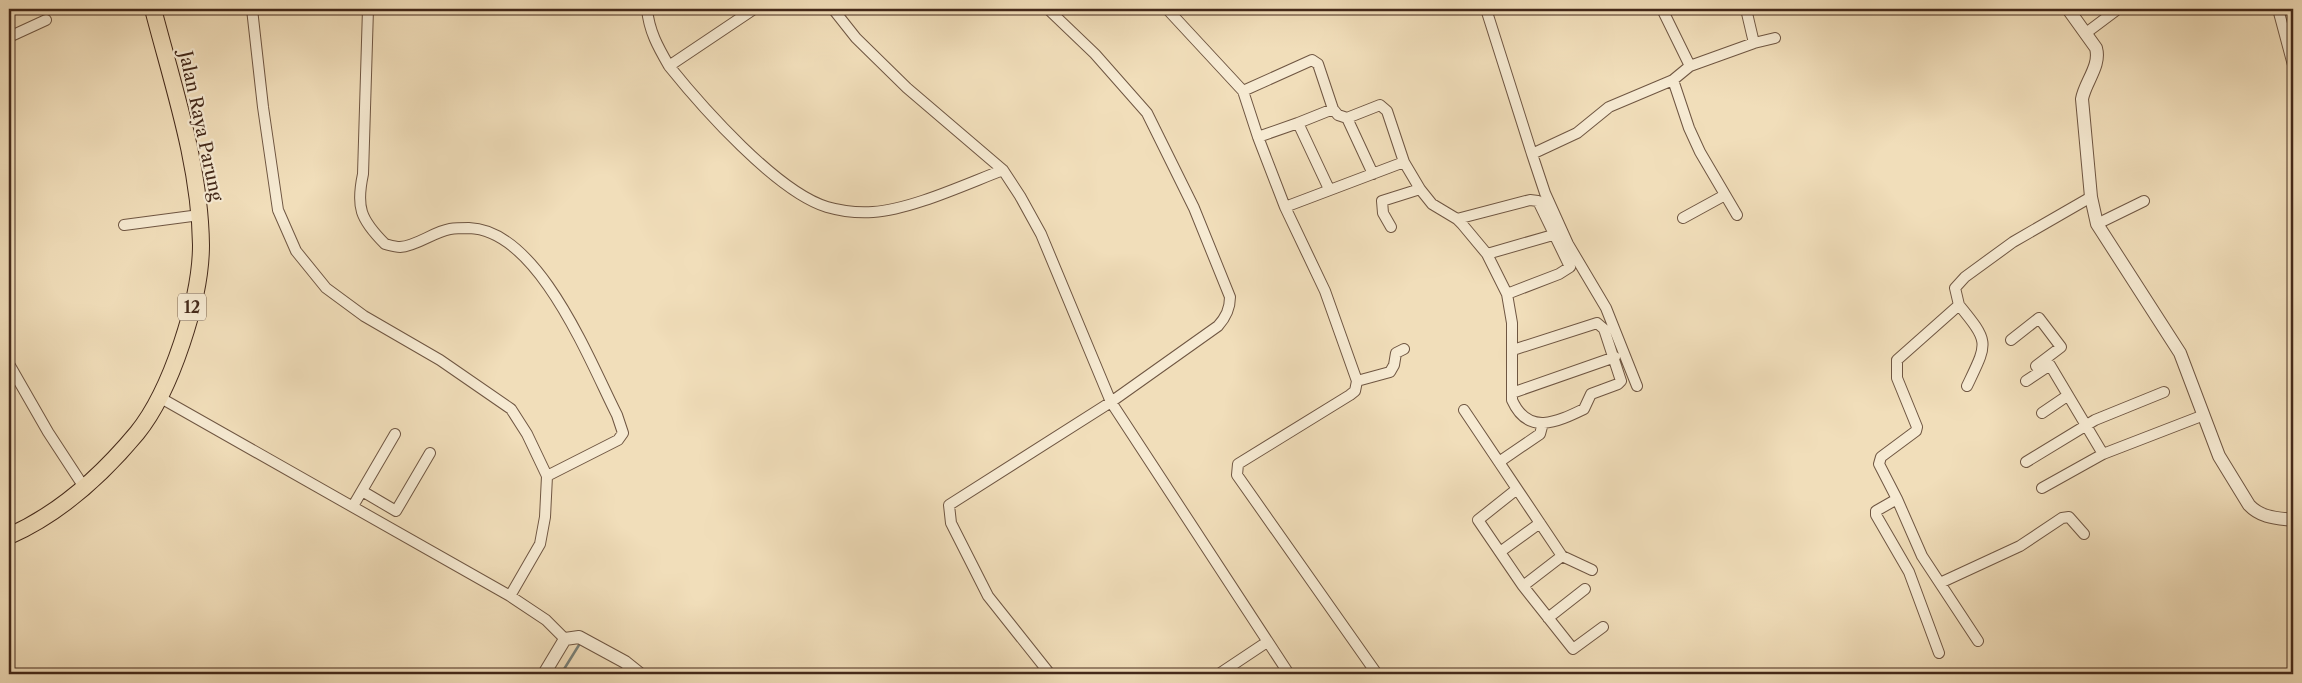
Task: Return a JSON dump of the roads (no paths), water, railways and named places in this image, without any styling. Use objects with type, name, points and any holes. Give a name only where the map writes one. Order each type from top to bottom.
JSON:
[{"type":"highway","name":"Jalan Raya Parung","points":[[9,536],[80,481],[102,460],[133,425],[168,363],[190,288],[193,248],[192,216],[184,159],[147,9]]},
{"type":"highway","name":"Jalan Raya Parung","points":[[17,529],[76,495],[138,432],[173,368],[186,332],[196,290],[201,247],[198,205],[191,160],[154,9]]},
{"type":"street","points":[[252,9],[263,108],[278,210],[296,252],[326,288],[364,316],[440,360],[511,409],[527,434],[546,476],[546,517],[540,544],[510,596]]},
{"type":"street","points":[[368,9],[363,174],[358,196],[362,215],[385,244],[400,247],[450,229],[471,228],[493,235],[512,247],[541,274],[556,296],[617,415],[623,433],[618,440],[546,476]]},
{"type":"street","points":[[647,9],[648,21],[655,42],[669,66],[715,119],[774,174],[803,196],[826,206],[872,212],[900,208],[1003,170]]},
{"type":"street","points":[[669,66],[754,9]]},
{"type":"street","points":[[833,9],[856,38],[907,88],[1003,170],[1041,234],[1111,402],[1289,674]]},
{"type":"street","points":[[1048,9],[1095,54],[1147,113],[1194,208],[1230,297],[1226,317],[1218,326],[1111,402],[949,505],[951,523],[988,596],[1050,674]]},
{"type":"street","points":[[1166,9],[1243,92],[1258,137],[1286,206],[1325,291],[1356,381],[1355,391],[1350,395],[1238,464],[1236,470],[1377,674]]},
{"type":"street","points":[[1486,9],[1545,193],[1568,244],[1606,308],[1637,386]]},
{"type":"street","points":[[1662,9],[1690,66]]},
{"type":"street","points":[[1746,9],[1754,43]]},
{"type":"street","points":[[2068,9],[2092,29],[2098,55],[2084,88],[2082,99],[2091,198],[2100,222],[2180,353],[2219,456],[2249,506],[2255,512],[2265,516],[2293,520]]},
{"type":"street","points":[[2092,29],[2118,9]]},
{"type":"street","points":[[2278,9],[2293,65]]},
{"type":"street","points":[[9,37],[46,20]]},
{"type":"street","points":[[1532,154],[1577,132],[1609,108],[1673,80],[1690,66],[1754,43],[1775,38]]},
{"type":"street","points":[[1243,92],[1312,60],[1318,64],[1333,109],[1338,115],[1347,118],[1380,106],[1384,107],[1404,162],[1420,188],[1432,204],[1458,219],[1487,254],[1507,294],[1512,323],[1512,394],[1515,407],[1527,419],[1543,424],[1584,409],[1591,394],[1618,384],[1621,378],[1604,329],[1597,323],[1513,350]]},
{"type":"street","points":[[1673,80],[1696,144],[1737,215]]},
{"type":"street","points":[[1258,137],[1333,109]]},
{"type":"street","points":[[1347,118],[1373,174]]},
{"type":"street","points":[[1298,123],[1329,189]]},
{"type":"street","points":[[1286,206],[1404,162]]},
{"type":"street","points":[[1390,227],[1383,213],[1382,201],[1420,188]]},
{"type":"street","points":[[1684,218],[1725,195]]},
{"type":"street","points":[[1967,386],[1982,354],[1983,338],[1959,305],[1955,288],[1965,277],[2013,242],[2091,198]]},
{"type":"street","points":[[1458,219],[1535,199],[1539,204],[1553,236],[1570,267],[1559,274],[1507,294]]},
{"type":"street","points":[[2100,222],[2144,202]]},
{"type":"street","points":[[124,225],[192,216]]},
{"type":"street","points":[[1487,254],[1553,236]]},
{"type":"street","points":[[1959,305],[1897,360],[1897,378],[1917,423],[1916,432],[1881,457],[1879,464],[1897,498],[1918,548],[1978,641]]},
{"type":"street","points":[[2011,340],[2039,318],[2061,347],[2048,362],[2026,381]]},
{"type":"street","points":[[1356,381],[1390,372],[1394,365],[1396,353],[1404,349]]},
{"type":"street","points":[[1512,394],[1615,357]]},
{"type":"street","points":[[2048,362],[2102,454]]},
{"type":"street","points":[[2036,366],[2048,362]]},
{"type":"street","points":[[9,364],[12,377],[80,481]]},
{"type":"street","points":[[2026,462],[2095,420],[2164,392]]},
{"type":"street","points":[[2042,413],[2067,396]]},
{"type":"street","points":[[158,397],[510,596],[546,620],[565,639]]},
{"type":"street","points":[[1464,410],[1562,556],[1592,570]]},
{"type":"street","points":[[2042,488],[2102,454],[2204,415]]},
{"type":"street","points":[[1499,462],[1540,434],[1543,424]]},
{"type":"street","points":[[353,506],[395,434]]},
{"type":"street","points":[[362,491],[396,511],[430,453]]},
{"type":"street","points":[[1517,489],[1478,520],[1522,586],[1573,649],[1603,627]]},
{"type":"street","points":[[1897,498],[1876,511],[1876,515],[1909,572],[1939,653]]},
{"type":"street","points":[[1940,584],[2020,546],[2062,518],[2069,517],[2084,534]]},
{"type":"street","points":[[1500,552],[1540,523]]},
{"type":"street","points":[[9,541],[17,529]]},
{"type":"street","points":[[1522,586],[1562,556]]},
{"type":"street","points":[[1548,618],[1585,589]]},
{"type":"street","points":[[544,674],[565,639],[576,637],[584,638],[625,662],[640,674]]},
{"type":"street","points":[[1218,674],[1267,642]]},
{"type":"waterway","points":[[561,674],[579,645]]}]
